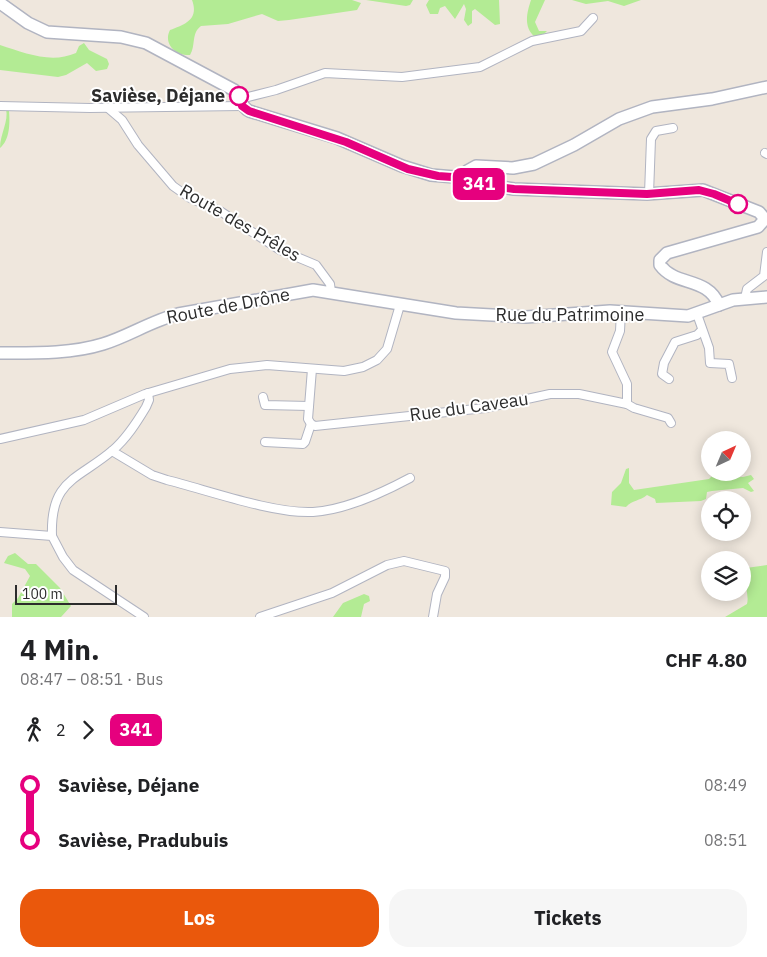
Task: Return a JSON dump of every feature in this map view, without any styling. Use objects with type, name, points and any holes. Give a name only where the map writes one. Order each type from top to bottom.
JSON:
[{"type":"street","points":[[0,3],[28,23],[47,32],[121,37],[146,42],[231,89],[241,103],[252,112],[346,142],[408,169],[438,176],[466,178],[474,183],[509,189],[649,194],[706,191],[759,212],[766,219],[758,227],[682,248],[667,253],[661,259],[660,264],[665,271],[709,289],[719,305]]},
{"type":"street","points":[[0,106],[108,108],[241,103],[325,73],[402,77],[480,67],[535,40],[581,31],[593,18]]},
{"type":"street","points":[[466,178],[467,171],[474,166],[517,167],[538,162],[619,119],[648,108],[668,103],[712,99],[767,86]]},
{"type":"street","name":"Route des Prêles","points":[[108,108],[122,120],[138,145],[173,186],[190,198],[220,211],[280,250],[316,265],[330,284],[331,292]]},
{"type":"street","points":[[649,194],[651,139],[656,131],[673,128]]},
{"type":"street","points":[[745,298],[747,289],[763,278],[767,252]]},
{"type":"street","name":"Route de Drône","points":[[0,353],[56,351],[89,347],[112,341],[152,322],[178,314],[313,290],[400,305]]},
{"type":"street","name":"Rue du Patrimoine","points":[[400,305],[475,315],[525,317],[621,311],[673,317],[697,314],[719,305],[745,298],[767,296]]},
{"type":"street","points":[[0,439],[84,420],[148,393],[235,368],[267,365],[349,370],[377,360],[387,349],[400,305]]},
{"type":"street","points":[[621,311],[620,331],[612,352],[627,384],[627,404]]},
{"type":"street","points":[[697,314],[709,348],[710,363],[729,364],[732,378]]},
{"type":"street","points":[[669,379],[662,374],[662,368],[675,342],[693,337],[702,330]]},
{"type":"street","points":[[264,442],[303,444],[306,442],[311,424],[308,419],[312,369]]},
{"type":"street","points":[[144,617],[75,572],[63,557],[52,536],[55,507],[66,484],[112,451],[136,423],[149,400],[148,393]]},
{"type":"street","name":"Rue du Caveau","points":[[311,424],[315,426],[330,425],[485,408],[550,394],[580,394],[627,404],[634,408],[668,418],[670,423]]},
{"type":"street","points":[[263,397],[265,405],[309,406]]},
{"type":"street","points":[[112,451],[152,474],[167,480],[289,510],[311,512],[340,507],[385,490],[410,478]]},
{"type":"street","points":[[0,532],[52,536]]},
{"type":"street","points":[[260,617],[332,593],[379,567],[404,561],[445,571],[445,577],[437,594],[433,617]]},
{"type":"green space","points":[[192,0],[352,0],[361,3],[357,10],[289,20],[278,21],[262,14],[228,24],[201,26],[196,32],[190,55],[185,55],[172,48],[169,44],[168,35],[170,30],[190,20],[194,12]]},
{"type":"green space","points":[[366,0],[413,0],[410,5],[406,6]]},
{"type":"green space","points":[[429,0],[499,0],[500,24],[495,25],[475,9],[472,11],[472,23],[468,26],[464,20],[466,9],[464,4],[455,19],[445,6],[440,8],[438,14],[430,14],[426,5]]},
{"type":"green space","points":[[531,0],[545,0],[535,22],[539,31],[547,31],[543,35],[535,37],[527,24],[527,14]]},
{"type":"green space","points":[[572,0],[641,0],[624,6],[608,1],[586,4]]},
{"type":"green space","points":[[84,43],[89,50],[107,59],[109,64],[107,69],[96,71],[87,63],[66,75],[58,77],[0,70],[0,45],[38,56],[57,58],[76,53],[79,46]]},
{"type":"green space","points":[[6,109],[9,111],[9,131],[6,141],[0,148],[7,114]]},
{"type":"green space","points":[[629,468],[629,483],[634,490],[701,480],[751,481],[748,483],[754,491],[751,492],[743,488],[701,491],[701,501],[656,503],[655,499],[647,495],[626,507],[611,505],[612,492],[621,483],[626,469]]},
{"type":"green space","points":[[15,553],[28,564],[36,564],[60,588],[71,606],[61,617],[12,617],[12,604],[18,598],[30,576],[25,569],[4,563],[8,556]]},
{"type":"green space","points":[[767,565],[767,617],[725,617],[747,604],[748,601],[751,601],[751,567]]},
{"type":"green space","points":[[364,594],[369,596],[370,601],[364,604],[361,617],[333,617],[343,603]]},
{"type":"bus line","name":"341","points":[[239,96],[242,106],[249,111],[369,150],[390,161],[422,173],[451,178],[466,178],[474,183],[509,189],[647,194],[703,190],[738,204]]},
{"type":"place","name":"Savièse, Déjane","points":[[239,96]]}]
